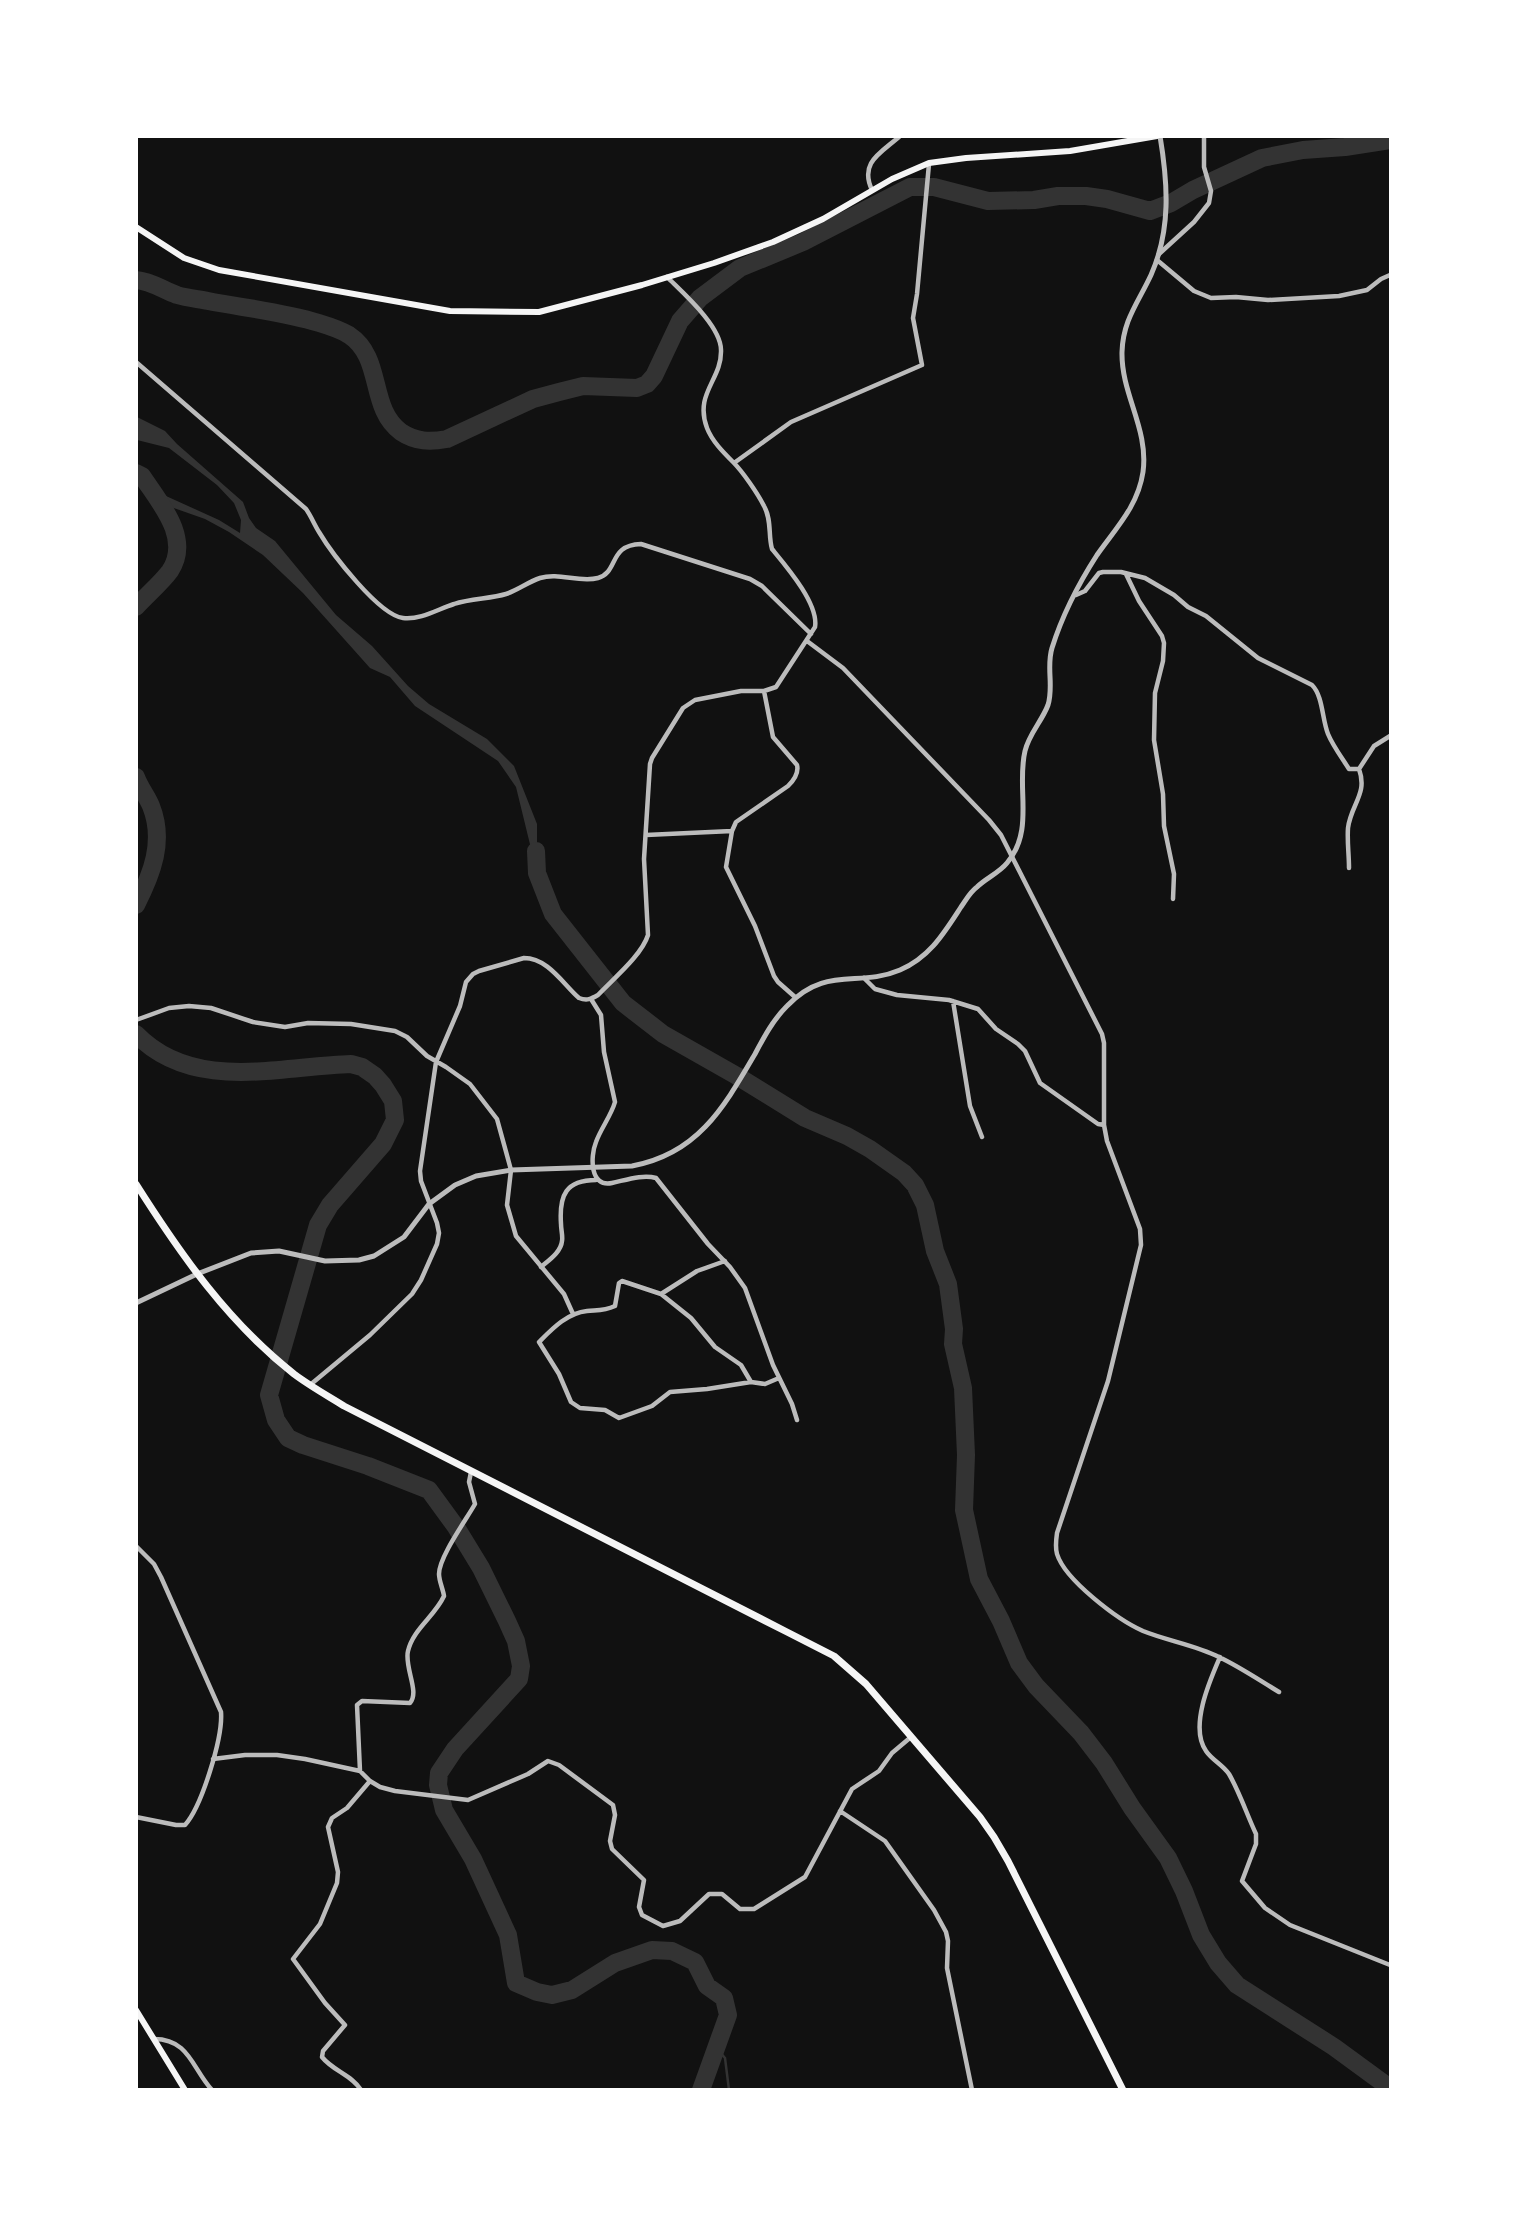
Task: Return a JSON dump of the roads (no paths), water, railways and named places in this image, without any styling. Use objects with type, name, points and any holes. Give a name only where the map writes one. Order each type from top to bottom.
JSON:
[{"type":"highway","points":[[136,1184],[197,1274],[232,1317],[296,1376],[344,1406],[834,1656],[866,1684],[994,1837],[1123,2090]]},
{"type":"main road","points":[[136,227],[184,258],[219,270],[450,311],[539,312],[667,278],[773,242],[929,163],[1070,151],[1158,136]]},
{"type":"main road","points":[[136,2010],[185,2090]]},
{"type":"street","points":[[872,190],[867,179],[868,167],[872,160],[900,136]]},
{"type":"street","points":[[137,1302],[197,1274],[251,1254],[268,1251],[325,1261],[359,1260],[374,1256],[404,1237],[429,1204],[455,1185],[476,1176],[511,1170],[632,1166],[667,1156],[695,1138],[710,1122],[730,1097],[771,1026],[795,997],[829,980],[897,972],[935,947],[970,894],[1007,863],[1020,840],[1023,825],[1025,750],[1048,705],[1052,649],[1076,595],[1098,555],[1124,520],[1139,490],[1143,471],[1143,442],[1125,380],[1122,352],[1127,320],[1149,279],[1167,216],[1167,190],[1158,136]]},
{"type":"street","points":[[1157,257],[1194,222],[1209,203],[1211,191],[1204,167],[1204,136]]},
{"type":"street","points":[[734,463],[791,422],[922,365],[913,318],[929,163]]},
{"type":"street","points":[[1157,257],[1194,291],[1211,298],[1268,300],[1339,296],[1367,290],[1391,275]]},
{"type":"street","points":[[310,1385],[370,1335],[412,1294],[437,1244],[437,1223],[421,1181],[421,1171],[436,1062],[460,1006],[466,982],[479,971],[531,958],[556,973],[579,998],[591,999],[598,995],[634,957],[648,935],[644,859],[650,764],[683,708],[702,697],[741,691],[764,691],[776,687],[815,627],[815,615],[803,590],[772,548],[770,524],[765,508],[734,463],[724,455],[708,429],[704,416],[705,396],[716,372],[721,351],[710,322],[667,278]]},
{"type":"street","points":[[136,362],[306,509],[340,561],[375,602],[394,616],[417,617],[457,603],[506,594],[547,576],[582,580],[598,578],[609,570],[620,551],[633,544],[641,544],[750,579],[762,586],[811,634]]},
{"type":"street","points":[[1076,595],[1085,591],[1099,573],[1125,573],[1156,583],[1188,607],[1206,616],[1258,658],[1311,685],[1319,696],[1330,738],[1349,769],[1359,769]]},
{"type":"street","points":[[1125,573],[1164,643],[1163,662],[1155,694],[1154,740],[1163,794],[1164,826],[1174,874],[1173,899]]},
{"type":"street","points":[[807,641],[843,668],[1001,835],[1102,1034],[1104,1125],[1107,1141],[1140,1229],[1141,1245],[1108,1381],[1057,1532],[1057,1553],[1061,1563],[1080,1586],[1125,1623],[1220,1657],[1279,1692]]},
{"type":"street","points":[[764,691],[773,737],[797,765],[798,770],[794,781],[741,818],[732,831],[726,860],[728,873],[774,976],[795,997]]},
{"type":"street","points":[[1349,867],[1348,828],[1352,811],[1360,796],[1362,779],[1359,769],[1374,746],[1391,736]]},
{"type":"street","points":[[645,835],[732,831]]},
{"type":"street","points":[[863,977],[875,989],[897,995],[953,1001],[978,1009],[996,1029],[1018,1044],[1035,1076],[1046,1088],[1098,1124],[1104,1125]]},
{"type":"street","points":[[591,999],[601,1016],[604,1052],[615,1102],[595,1143],[593,1168],[597,1180]]},
{"type":"street","points":[[953,1001],[970,1107],[982,1137]]},
{"type":"street","points":[[136,1020],[160,1011],[189,1006],[211,1008],[253,1022],[285,1027],[308,1023],[351,1024],[395,1031],[407,1037],[427,1056],[470,1084],[497,1119],[511,1170],[507,1205],[516,1236],[564,1294],[573,1314]]},
{"type":"street","points":[[541,1267],[558,1251],[562,1241],[560,1211],[563,1197],[573,1184],[581,1180],[597,1180],[606,1185],[641,1177],[656,1178],[708,1244],[725,1261],[749,1296],[773,1365],[797,1420]]},
{"type":"street","points":[[662,1294],[697,1271],[725,1261]]},
{"type":"street","points":[[751,1382],[741,1365],[715,1348],[691,1318],[662,1294],[622,1280],[619,1283],[615,1306],[603,1311],[573,1314],[539,1342],[554,1364],[571,1402],[580,1408],[606,1410],[619,1418],[652,1406],[670,1392],[751,1382],[765,1384],[779,1378]]},
{"type":"street","points":[[360,1771],[357,1705],[362,1702],[411,1703],[414,1700],[407,1654],[411,1640],[444,1596],[439,1573],[451,1544],[475,1504],[469,1482],[471,1472]]},
{"type":"street","points":[[136,1546],[154,1564],[162,1577],[221,1712],[222,1724],[194,1815],[185,1825],[136,1817]]},
{"type":"street","points":[[1220,1657],[1202,1704],[1201,1740],[1207,1752],[1230,1776],[1256,1834],[1256,1844],[1242,1881],[1265,1908],[1290,1925],[1391,1965]]},
{"type":"street","points":[[213,1759],[277,1755],[360,1771],[380,1787],[395,1791],[458,1800],[468,1800],[528,1774],[548,1761],[559,1765],[613,1805],[615,1815],[611,1831],[612,1849],[644,1880],[639,1907],[642,1915],[663,1926],[680,1921],[709,1894],[722,1894],[740,1909],[754,1909],[805,1877],[852,1789],[879,1771],[892,1753],[911,1736]]},
{"type":"street","points":[[362,2090],[348,2075],[322,2057],[323,2051],[345,2025],[293,1959],[320,1924],[337,1883],[338,1872],[328,1827],[332,1818],[347,1808],[370,1781]]},
{"type":"street","points":[[840,1811],[885,1841],[934,1910],[946,1932],[947,1968],[972,2090]]},
{"type":"street","points":[[155,2039],[169,2039],[176,2043],[186,2052],[212,2090]]},
{"type":"waterway","points":[[136,280],[181,296],[292,316],[346,333],[360,345],[367,356],[379,397],[391,422],[412,438],[441,440],[533,399],[583,386],[637,388],[647,384],[654,376],[680,321],[700,298],[740,268],[803,242],[910,187],[934,187],[988,201],[1086,196],[1150,211],[1262,158],[1303,150],[1390,140]]},
{"type":"waterway","points":[[136,473],[142,476],[171,521],[177,546],[176,559],[170,571],[136,607]]},
{"type":"waterway","points":[[136,777],[151,806],[157,832],[155,857],[136,905]]},
{"type":"waterway","points":[[536,851],[537,873],[553,914],[623,1003],[663,1034],[805,1118],[870,1149],[904,1173],[915,1185],[925,1205],[935,1251],[948,1284],[954,1329],[953,1344],[963,1388],[966,1455],[964,1510],[979,1579],[1019,1663],[1104,1763],[1168,1858],[1201,1935],[1218,1963],[1237,1985],[1334,2047],[1390,2088]]},
{"type":"waterway","points":[[136,1034],[159,1052],[184,1064],[210,1070],[267,1071],[351,1064],[362,1067],[375,1076],[393,1101],[395,1120],[383,1144],[330,1205],[318,1225],[269,1395],[276,1420],[288,1438],[303,1445],[429,1490],[481,1568],[516,1641],[521,1666],[519,1679],[455,1749],[439,1773],[438,1785],[444,1810],[473,1859],[508,1935],[516,1983],[552,1995],[572,1990],[615,1963],[652,1950],[672,1951],[695,1962],[707,1986],[724,1998],[728,2015],[701,2090]]},
{"type":"waterway","points":[[715,2046],[725,2058],[729,2090]]}]
